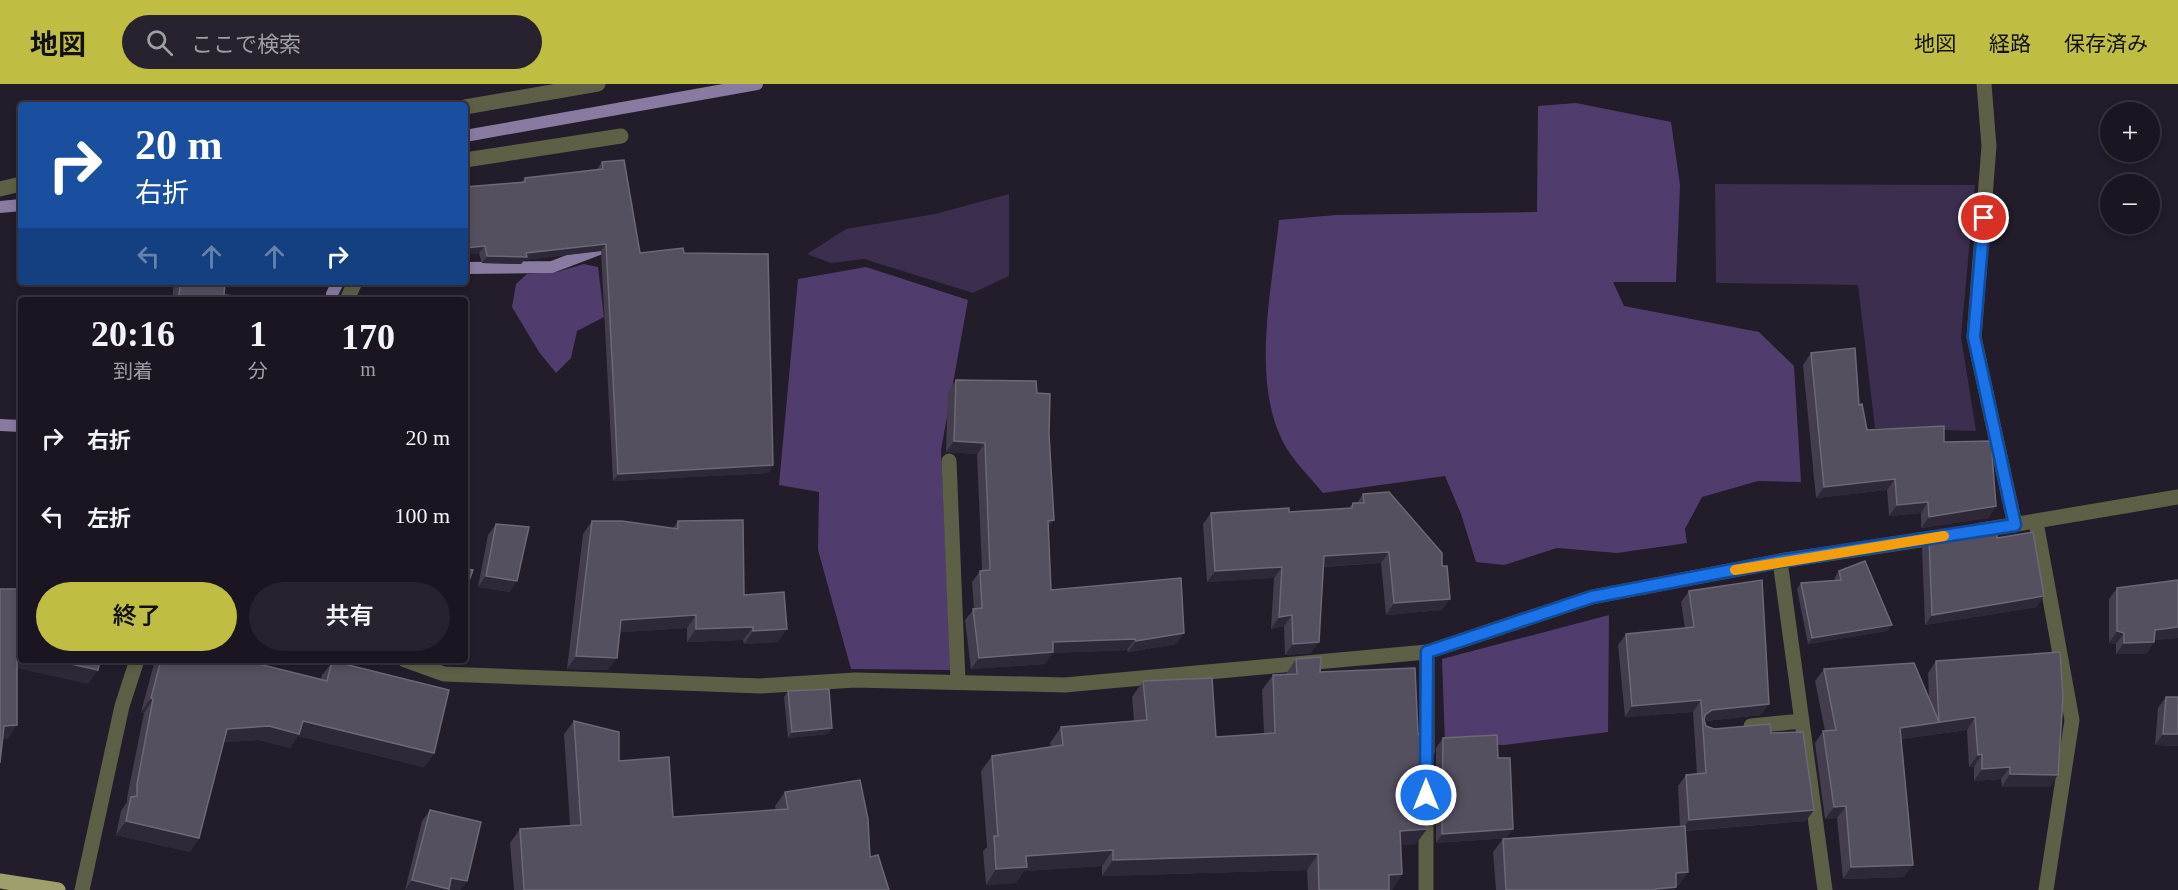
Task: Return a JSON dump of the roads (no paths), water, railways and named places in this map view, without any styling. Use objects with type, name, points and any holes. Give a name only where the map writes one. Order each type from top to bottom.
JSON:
[{"type":"main road","points":[[0,881],[58,890]]},
{"type":"street","points":[[468,106],[598,84]]},
{"type":"street","points":[[1984,84],[1989,146],[1974,337],[2015,525]]},
{"type":"street","points":[[468,160],[621,136]]},
{"type":"street","points":[[0,189],[18,185]]},
{"type":"street","points":[[949,461],[958,681]]},
{"type":"street","points":[[413,663],[444,674],[760,686],[855,680],[1065,685],[1427,652],[1592,597],[1780,561],[2036,522],[2178,497]]},
{"type":"street","points":[[2036,522],[2072,720],[2046,890]]},
{"type":"street","points":[[1780,561],[1825,890]]},
{"type":"street","points":[[1426,771],[1427,652]]},
{"type":"street","points":[[82,890],[122,706],[136,663]]},
{"type":"street","points":[[1738,728],[1802,722]]},
{"type":"street","points":[[1426,795],[1426,890]]},
{"type":"waterway","points":[[468,135],[757,84]]},
{"type":"waterway","points":[[0,207],[18,205]]},
{"type":"waterway","points":[[468,268],[552,267],[607,246]]},
{"type":"waterway","points":[[332,294],[336,285]]},
{"type":"waterway","points":[[0,425],[18,426]]}]
